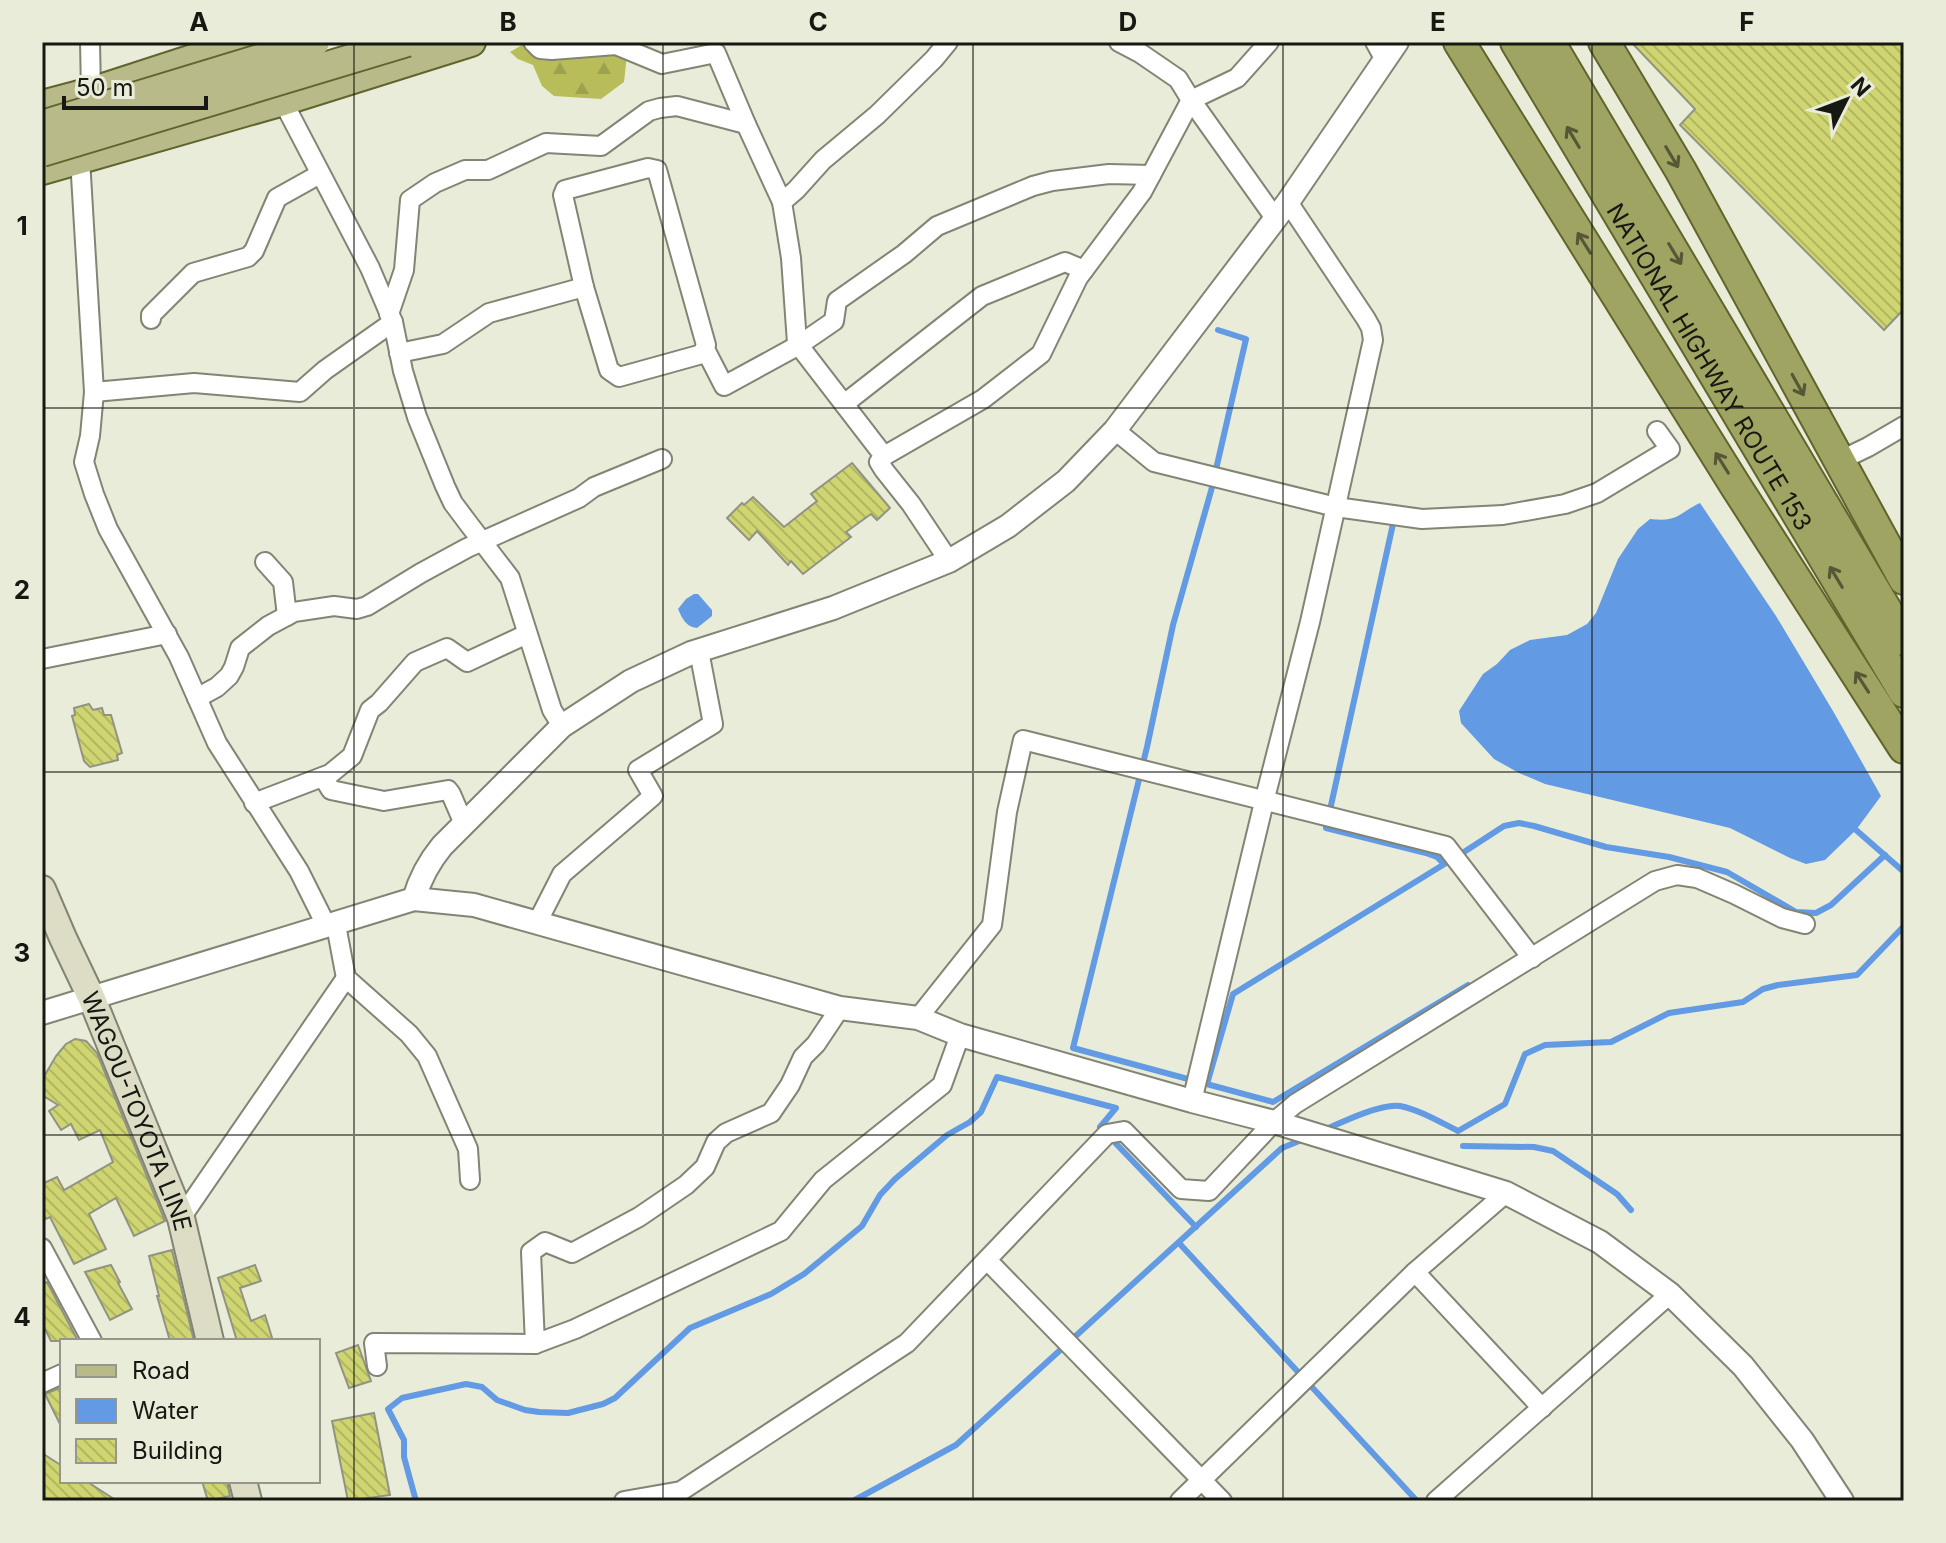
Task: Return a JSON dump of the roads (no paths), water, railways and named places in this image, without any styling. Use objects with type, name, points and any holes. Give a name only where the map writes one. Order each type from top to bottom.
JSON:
[{"type":"highway","points":[[1459,42],[1735,485],[1904,748]]},
{"type":"highway","name":"NATIONAL HIGHWAY ROUTE 153","points":[[1516,42],[1904,692]]},
{"type":"highway","name":"NATIONAL HIGHWAY ROUTE 153","points":[[1549,42],[1904,640]]},
{"type":"highway","points":[[1604,42],[1681,171],[1904,579]]},
{"type":"main road","points":[[42,105],[245,42]]},
{"type":"main road","points":[[42,125],[315,42]]},
{"type":"main road","points":[[42,152],[407,42]]},
{"type":"main road","points":[[42,170],[283,101],[471,42]]},
{"type":"main road","name":"WAGOU-TOYOTA LINE","points":[[42,889],[92,999],[181,1218],[210,1339]]},
{"type":"street","points":[[90,42],[91,92]]},
{"type":"street","points":[[252,42],[370,268],[391,318],[417,417],[445,486],[453,503],[510,578],[552,710],[562,726]]},
{"type":"street","points":[[533,42],[540,49],[552,50],[616,45],[662,64],[713,47],[782,202],[791,258],[797,343],[884,456]]},
{"type":"street","points":[[782,202],[823,160],[877,115],[948,42]]},
{"type":"street","points":[[1119,42],[1178,79],[1191,100],[1282,210],[1366,319],[1373,340],[1310,622],[1192,1101]]},
{"type":"street","points":[[949,561],[879,462],[884,456],[983,399],[1041,354],[1078,278],[1131,208],[1191,100],[1237,78],[1269,42]]},
{"type":"street","points":[[414,899],[427,865],[442,846],[562,726],[631,681],[699,651],[833,608],[949,561],[1008,526],[1066,481],[1115,430],[1282,210],[1385,48]]},
{"type":"street","points":[[94,392],[194,383],[300,392],[391,318],[404,270],[410,200],[435,183],[465,170],[488,170],[546,143],[601,146],[649,111],[660,108],[677,106],[746,124]]},
{"type":"street","points":[[80,159],[94,392],[84,462],[94,494],[108,529],[167,634],[217,743],[331,926],[346,978],[409,1034],[427,1056],[468,1149],[470,1180]]},
{"type":"street","points":[[648,168],[657,170],[706,345],[702,354],[619,377],[609,370],[584,287],[563,195],[565,190],[648,168]]},
{"type":"street","points":[[151,319],[151,315],[193,273],[248,257],[254,251],[277,198],[320,174]]},
{"type":"street","points":[[705,349],[724,386],[799,345],[834,321],[837,301],[904,254],[937,226],[1052,181],[1109,174],[1151,175]]},
{"type":"street","points":[[844,404],[982,296],[1065,262],[1084,270]]},
{"type":"street","points":[[399,353],[443,344],[489,313],[584,287]]},
{"type":"street","points":[[1839,461],[1904,426]]},
{"type":"street","points":[[1115,430],[1154,462],[1336,507],[1422,519],[1503,515],[1565,504],[1597,493],[1670,449],[1657,431]]},
{"type":"street","points":[[197,698],[229,676],[240,648],[268,626],[294,612],[334,606],[357,609],[367,606],[467,548],[579,498],[594,487],[662,459]]},
{"type":"street","points":[[265,562],[283,582],[287,616]]},
{"type":"street","points":[[42,659],[167,634]]},
{"type":"street","points":[[254,803],[330,774],[352,756],[370,710],[415,662],[447,648],[467,662],[527,634]]},
{"type":"street","points":[[537,923],[562,874],[653,796],[638,770],[713,724],[699,651]]},
{"type":"street","points":[[918,1018],[992,925],[1007,812],[1023,740],[1446,846],[1532,958]]},
{"type":"street","points":[[323,777],[331,790],[384,801],[448,790],[464,824]]},
{"type":"street","points":[[624,1501],[681,1491],[907,1343],[1107,1134],[1124,1131],[1181,1189],[1209,1191],[1295,1104],[1655,881],[1677,875],[1697,878],[1782,918],[1805,924]]},
{"type":"street","points":[[42,1013],[414,899],[474,905],[840,1008],[918,1018],[960,1035],[1274,1122],[1506,1193],[1600,1242],[1670,1294],[1743,1366],[1802,1440],[1842,1501]]},
{"type":"street","points":[[181,1218],[346,978]]},
{"type":"street","points":[[535,1344],[531,1252],[545,1242],[572,1253],[639,1217],[686,1185],[705,1167],[716,1142],[726,1133],[771,1113],[790,1085],[803,1057],[816,1044],[840,1008]]},
{"type":"street","points":[[377,1366],[374,1343],[535,1344],[575,1329],[781,1231],[823,1180],[942,1085],[960,1035]]},
{"type":"street","points":[[1180,1501],[1415,1272],[1506,1193]]},
{"type":"street","points":[[42,1248],[91,1339]]},
{"type":"street","points":[[987,1260],[1222,1501]]},
{"type":"street","points":[[1415,1272],[1542,1408]]},
{"type":"street","points":[[1436,1501],[1670,1294]]},
{"type":"water","points":[[1700,503],[1776,616],[1881,796],[1856,830],[1825,860],[1806,864],[1730,828],[1545,784],[1494,759],[1461,723],[1459,711],[1483,674],[1510,650],[1530,640],[1567,635],[1587,624],[1596,613],[1618,559],[1638,529],[1650,519],[1672,518]]},
{"type":"water","points":[[698,594],[712,610],[712,616],[697,628],[687,624],[678,609]]},
{"type":"waterway","points":[[1218,330],[1246,339],[1211,491],[1173,625],[1147,747],[1073,1048],[1273,1102],[1468,985]]},
{"type":"waterway","points":[[1393,524],[1326,828],[1426,853],[1444,864]]},
{"type":"waterway","points":[[1207,1084],[1233,994],[1504,826],[1519,823],[1534,826],[1606,847],[1669,857],[1727,872],[1796,912],[1816,913],[1831,905],[1885,855]]},
{"type":"waterway","points":[[1856,830],[1904,872]]},
{"type":"waterway","points":[[1322,1131],[1361,1114],[1392,1106],[1415,1110],[1458,1131],[1505,1104],[1525,1054],[1545,1045],[1611,1042],[1669,1013],[1743,1002],[1763,989],[1778,985],[1857,975],[1904,926]]},
{"type":"waterway","points":[[416,1501],[404,1457],[404,1440],[388,1409],[402,1398],[466,1384],[482,1387],[497,1400],[525,1410],[568,1413],[615,1398],[690,1328],[771,1294],[804,1274],[862,1226],[880,1195],[895,1179],[947,1135],[981,1112],[997,1077],[1116,1108],[1100,1127],[1196,1227]]},
{"type":"waterway","points":[[853,1501],[956,1445],[1282,1148],[1304,1139]]},
{"type":"waterway","points":[[1463,1146],[1534,1147],[1553,1151],[1617,1194],[1631,1210]]},
{"type":"waterway","points":[[1179,1243],[1417,1501]]}]
